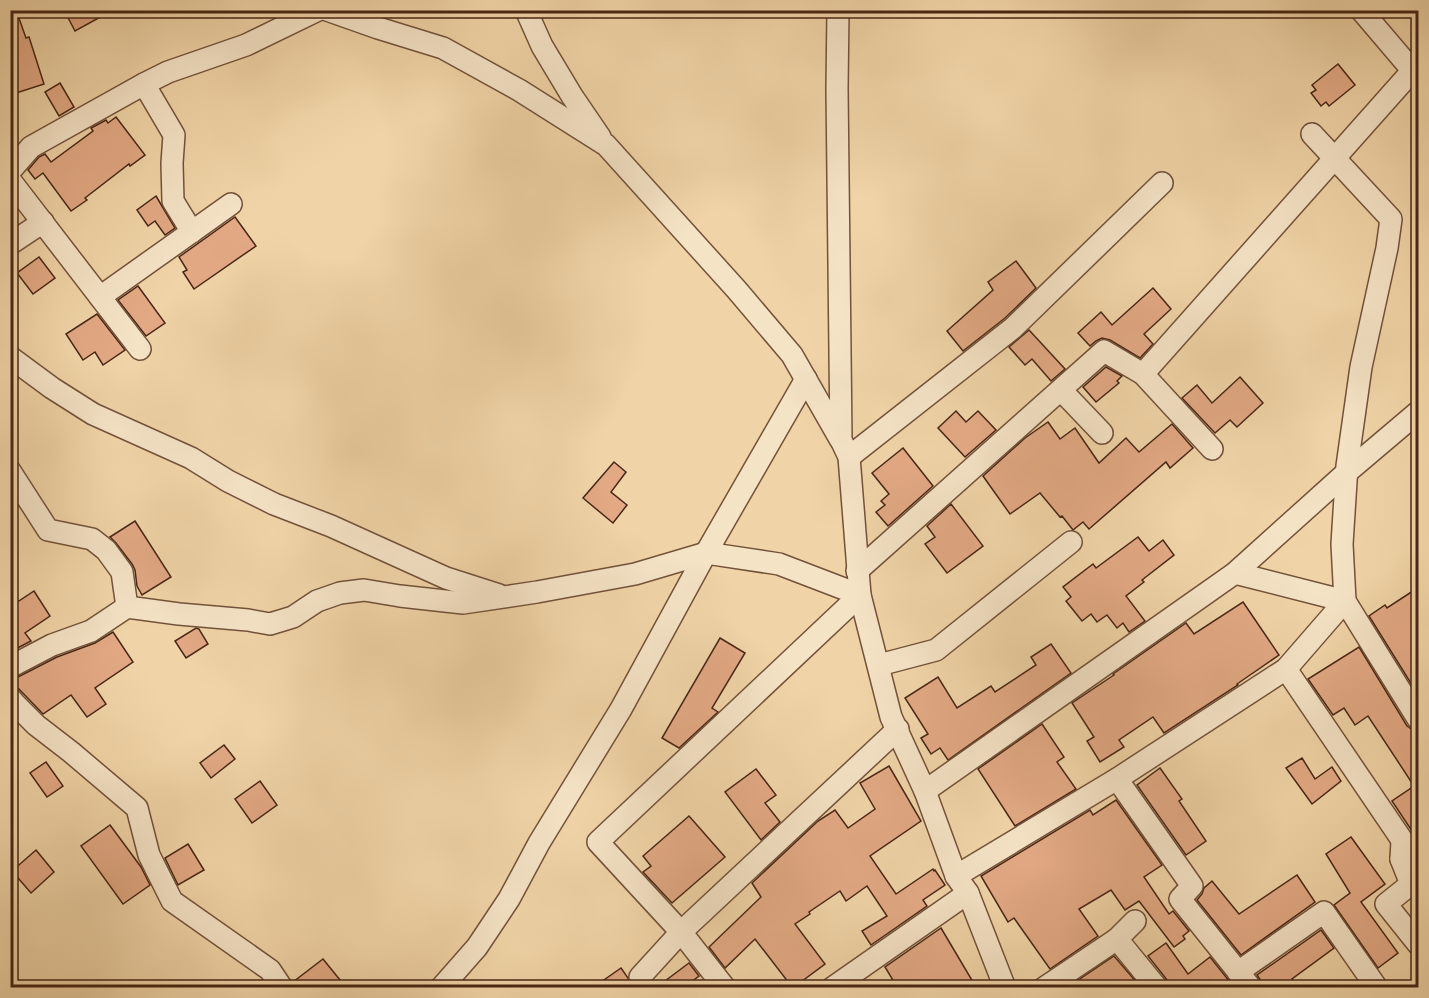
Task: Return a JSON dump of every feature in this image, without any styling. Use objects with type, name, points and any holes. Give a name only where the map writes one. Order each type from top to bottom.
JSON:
[{"type":"street","points":[[10,171],[31,147],[144,84],[168,72],[246,45],[318,10]]},
{"type":"street","points":[[327,10],[443,48],[519,90],[606,145]]},
{"type":"street","points":[[526,10],[542,46],[572,96],[606,145],[736,289],[792,355],[845,448]]},
{"type":"street","points":[[838,10],[837,88],[845,448],[860,595],[891,717],[925,791],[1005,987]]},
{"type":"street","points":[[1143,375],[1335,158],[1416,73],[1360,10]]},
{"type":"street","points":[[144,84],[174,135],[173,201],[192,232]]},
{"type":"street","points":[[1312,134],[1391,219],[1387,248],[1361,367],[1346,473],[1342,544],[1345,601],[1419,719]]},
{"type":"street","points":[[10,180],[140,349]]},
{"type":"street","points":[[845,448],[1013,328],[1162,183]]},
{"type":"street","points":[[100,297],[231,204]]},
{"type":"street","points":[[10,244],[43,222]]},
{"type":"street","points":[[857,571],[1104,351],[1143,375],[1212,450]]},
{"type":"street","points":[[10,357],[93,414],[191,458],[228,481],[274,504],[331,526],[446,578],[505,597]]},
{"type":"street","points":[[441,987],[477,947],[509,899],[539,843],[621,710],[706,553],[806,379]]},
{"type":"street","points":[[1061,390],[1102,433]]},
{"type":"street","points":[[925,791],[1235,573],[1346,473],[1419,412]]},
{"type":"street","points":[[10,471],[48,530],[92,538],[106,550],[122,572],[128,607]]},
{"type":"street","points":[[879,665],[936,650],[1071,542]]},
{"type":"street","points":[[10,667],[52,645],[91,631],[128,607],[270,624],[293,617],[317,601],[340,593],[364,590],[463,603],[635,574],[706,553],[779,564],[860,595]]},
{"type":"street","points":[[1235,573],[1345,601]]},
{"type":"street","points":[[725,987],[681,932],[598,843],[860,595]]},
{"type":"street","points":[[832,987],[962,884],[1286,669],[1345,601]]},
{"type":"street","points":[[1286,669],[1402,840],[1401,859],[1411,885],[1386,904],[1419,944]]},
{"type":"street","points":[[10,698],[36,725],[137,808],[149,855],[172,901],[270,970],[282,987]]},
{"type":"street","points":[[640,977],[681,932],[898,729]]},
{"type":"street","points":[[1117,779],[1192,886],[1180,899],[1244,980],[1324,912],[1377,987]]},
{"type":"street","points":[[1401,859],[1419,846]]},
{"type":"street","points":[[1044,987],[1117,939],[1135,921]]},
{"type":"street","points":[[1117,939],[1157,987]]},
{"type":"building","points":[[10,10],[16,10],[26,38],[29,37],[44,84],[10,95]]},
{"type":"building","points":[[64,10],[113,10],[75,31]]},
{"type":"building","points":[[1338,64],[1355,85],[1329,106],[1326,102],[1321,106],[1311,93],[1316,90],[1312,85]]},
{"type":"building","points":[[60,83],[74,107],[59,116],[45,92]]},
{"type":"building","points":[[116,117],[145,155],[130,166],[129,164],[71,211],[43,173],[35,179],[28,170],[39,157],[45,154],[51,162],[93,131],[91,128],[106,120],[108,123]]},
{"type":"building","points":[[156,196],[175,228],[165,235],[155,221],[148,226],[137,210]]},
{"type":"building","points":[[235,217],[256,246],[194,289],[183,272],[187,270],[179,257]]},
{"type":"building","points":[[39,257],[55,278],[33,294],[17,273]]},
{"type":"building","points":[[1016,261],[1036,288],[1005,318],[963,351],[947,331],[993,290],[988,282]]},
{"type":"building","points":[[138,286],[165,323],[146,336],[118,300]]},
{"type":"building","points":[[1153,288],[1171,309],[1144,334],[1153,344],[1140,358],[1110,340],[1102,338],[1090,346],[1078,333],[1101,312],[1112,325]]},
{"type":"building","points":[[97,314],[125,350],[103,365],[95,352],[83,360],[66,334]]},
{"type":"building","points":[[1029,330],[1065,369],[1051,381],[1032,359],[1025,365],[1009,347]]},
{"type":"building","points":[[1106,367],[1122,376],[1117,381],[1119,383],[1096,402],[1083,387]]},
{"type":"building","points":[[1240,377],[1263,403],[1237,427],[1230,420],[1215,433],[1182,398],[1197,385],[1212,403]]},
{"type":"building","points":[[956,411],[966,422],[978,411],[996,430],[965,457],[938,428]]},
{"type":"building","points":[[1048,422],[1060,439],[1075,428],[1099,463],[1126,438],[1139,452],[1172,424],[1193,448],[1170,468],[1166,462],[1089,529],[1083,522],[1073,530],[1040,493],[1010,514],[983,476],[1025,438]]},
{"type":"building","points":[[903,448],[933,486],[888,526],[876,512],[885,505],[881,501],[889,494],[872,473]]},
{"type":"building","points":[[614,462],[626,472],[611,492],[627,505],[613,523],[583,498]]},
{"type":"building","points":[[951,504],[983,546],[947,573],[925,544],[935,537],[927,526]]},
{"type":"building","points":[[135,521],[171,577],[142,595],[137,586],[132,564],[110,537]]},
{"type":"building","points":[[1138,537],[1149,551],[1163,540],[1174,555],[1126,596],[1145,621],[1129,632],[1123,623],[1117,628],[1107,615],[1097,622],[1091,614],[1082,621],[1066,601],[1071,597],[1063,587],[1093,564],[1096,568]]},
{"type":"building","points":[[1419,587],[1419,693],[1417,693],[1369,616],[1385,605],[1387,608]]},
{"type":"building","points":[[34,591],[50,616],[25,633],[31,641],[10,652],[10,607]]},
{"type":"building","points":[[1243,602],[1279,655],[1238,685],[1164,733],[1153,717],[1119,740],[1124,747],[1100,762],[1087,741],[1094,737],[1072,703],[1186,623],[1194,634]]},
{"type":"building","points":[[196,628],[208,644],[186,658],[175,641]]},
{"type":"building","points":[[113,632],[133,662],[95,688],[106,704],[87,717],[71,695],[43,714],[19,689],[10,686],[10,680],[57,657],[95,643]]},
{"type":"building","points":[[720,638],[745,653],[712,708],[718,712],[679,748],[662,738]]},
{"type":"building","points":[[1051,644],[1071,673],[948,760],[940,748],[931,754],[921,738],[928,734],[905,698],[938,677],[957,708],[991,686],[995,692],[1036,665],[1031,657]]},
{"type":"building","points":[[1359,647],[1407,726],[1419,737],[1419,834],[1414,834],[1392,801],[1414,786],[1368,716],[1355,725],[1344,708],[1333,715],[1308,679]]},
{"type":"building","points":[[1042,724],[1064,757],[1057,762],[1076,789],[1015,826],[978,769]]},
{"type":"building","points":[[224,745],[235,759],[211,778],[200,763]]},
{"type":"building","points":[[1302,758],[1315,779],[1332,767],[1341,781],[1312,804],[1286,768]]},
{"type":"building","points":[[46,762],[63,786],[47,797],[30,773]]},
{"type":"building","points":[[889,766],[921,821],[870,856],[896,894],[933,869],[945,885],[923,900],[927,906],[871,945],[862,931],[887,916],[867,886],[846,901],[840,891],[795,924],[825,964],[794,987],[755,939],[725,968],[709,947],[761,897],[752,883],[818,821],[835,810],[848,828],[875,809],[860,783]]},
{"type":"building","points":[[1160,768],[1182,799],[1179,801],[1206,841],[1186,855],[1137,785]]},
{"type":"building","points":[[756,769],[776,795],[765,803],[780,822],[761,840],[725,792]]},
{"type":"building","points":[[260,781],[277,805],[252,823],[235,799]]},
{"type":"building","points":[[1116,800],[1162,865],[1144,877],[1169,914],[1173,911],[1189,931],[1183,936],[1185,939],[1174,947],[1139,901],[1125,910],[1111,890],[1079,909],[1098,936],[1050,969],[1014,918],[1008,922],[981,876],[1090,810],[1093,815]]},
{"type":"building","points":[[689,816],[725,857],[672,903],[643,872],[651,866],[643,856]]},
{"type":"building","points":[[110,825],[141,867],[150,885],[123,904],[81,846]]},
{"type":"building","points":[[1351,837],[1385,884],[1361,902],[1398,953],[1378,968],[1334,905],[1350,893],[1326,854]]},
{"type":"building","points":[[188,844],[204,870],[178,885],[165,858]]},
{"type":"building","points":[[36,850],[54,872],[31,893],[12,871]]},
{"type":"building","points":[[1297,875],[1315,902],[1241,955],[1197,900],[1204,888],[1212,881],[1239,914]]},
{"type":"building","points":[[941,928],[976,987],[897,987],[885,967]]},
{"type":"building","points":[[1321,930],[1334,948],[1292,979],[1298,987],[1264,987],[1257,975]]},
{"type":"building","points":[[1166,943],[1188,974],[1210,957],[1234,987],[1170,987],[1148,956]]},
{"type":"building","points":[[1114,956],[1138,984],[1133,987],[1068,987]]},
{"type":"building","points":[[323,959],[340,980],[331,987],[295,987],[293,982]]},
{"type":"building","points":[[689,963],[699,976],[684,987],[657,987]]},
{"type":"building","points":[[621,968],[633,987],[594,987]]}]
